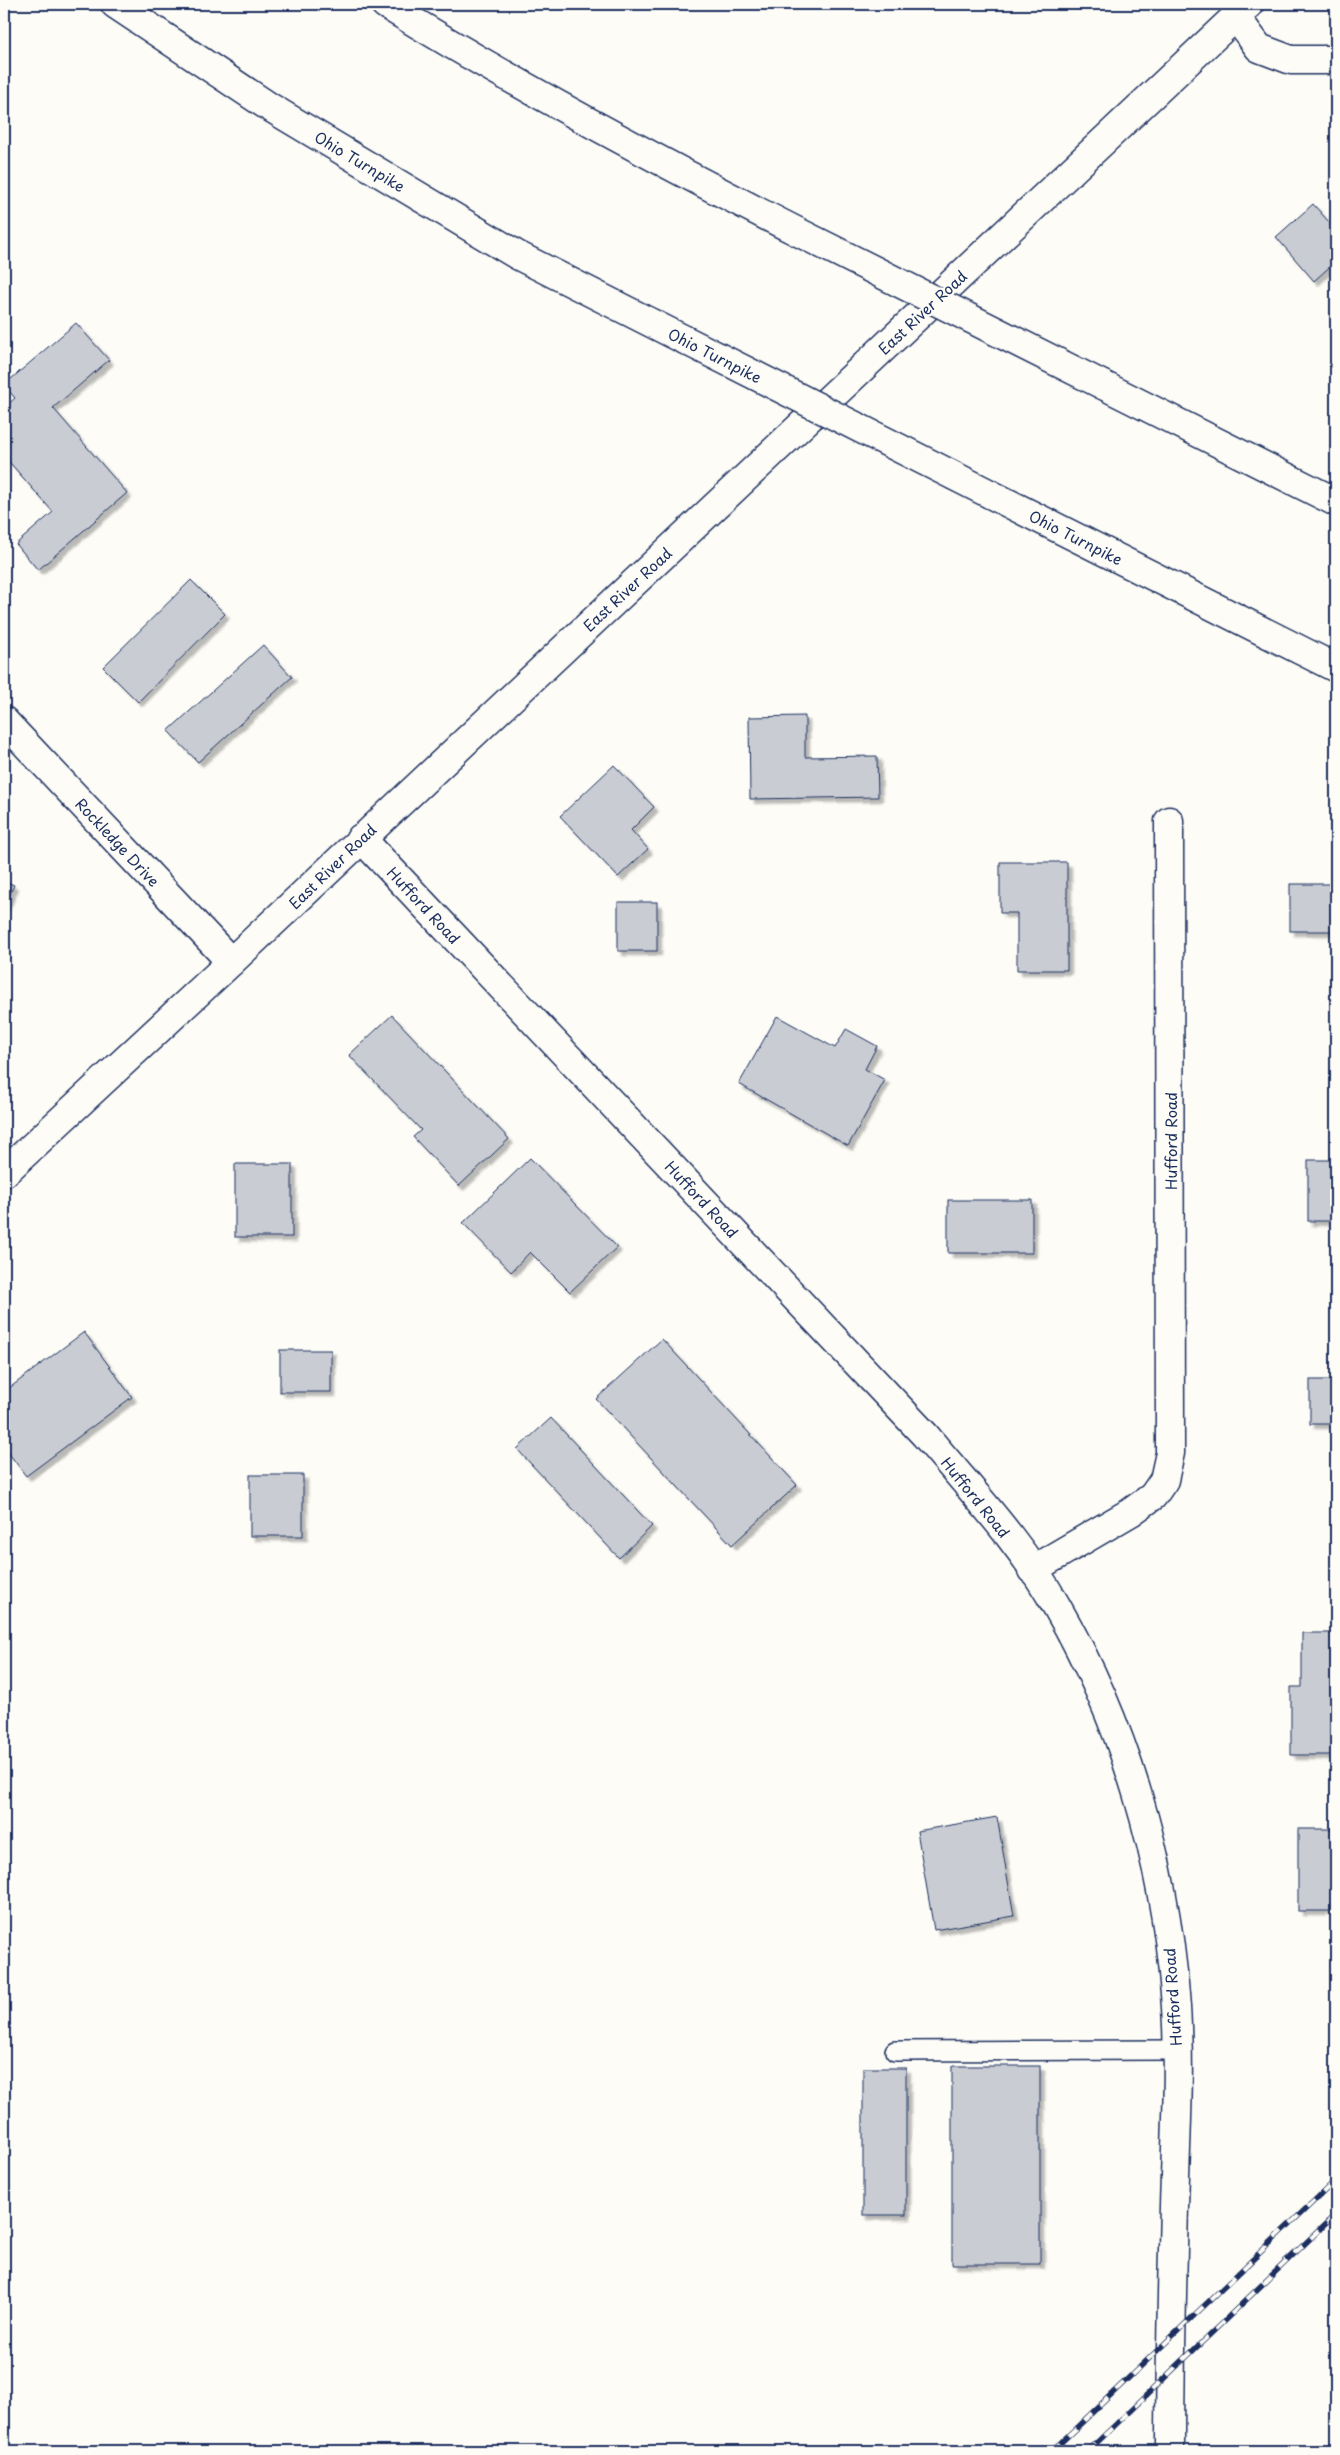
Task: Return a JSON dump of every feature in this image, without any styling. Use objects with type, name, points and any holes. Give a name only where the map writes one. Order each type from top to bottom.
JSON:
[{"type":"main road","name":"Ohio Turnpike","points":[[115,4],[268,106],[509,250],[1336,668]]},
{"type":"main road","points":[[385,4],[689,177],[1336,502]]},
{"type":"main road","points":[[1242,11],[1259,48],[1291,60],[1336,60]]},
{"type":"main road","name":"East River Road","points":[[4,1173],[231,962],[1242,11]]},
{"type":"main road","name":"Rockledge Drive","points":[[4,721],[231,962]]},
{"type":"main road","name":"Hufford Road","points":[[1032,1570],[1132,1512],[1153,1496],[1164,1480],[1170,1453],[1169,820]]},
{"type":"main road","name":"Hufford Road","points":[[361,838],[925,1435],[1003,1529],[1056,1604],[1085,1658],[1122,1743],[1144,1818],[1165,1906],[1175,1996],[1177,2116],[1170,2338],[1170,2451]]},
{"type":"lane","points":[[895,2051],[1176,2050]]},
{"type":"building","points":[[1313,204],[1336,230],[1336,261],[1314,281],[1276,237]]},
{"type":"building","points":[[76,323],[109,360],[53,408],[127,493],[38,570],[16,544],[53,512],[4,456],[4,408],[15,398],[4,385]]},
{"type":"building","points":[[191,580],[225,614],[138,702],[103,667]]},
{"type":"building","points":[[263,645],[292,677],[198,762],[168,731]]},
{"type":"building","points":[[805,716],[805,757],[877,756],[878,797],[750,799],[749,717]]},
{"type":"building","points":[[614,765],[654,807],[631,830],[648,849],[618,877],[560,816]]},
{"type":"building","points":[[1000,862],[1067,862],[1067,970],[1017,970],[1017,913],[1000,913]]},
{"type":"building","points":[[4,881],[14,885],[4,908]]},
{"type":"building","points":[[1290,884],[1336,884],[1336,931],[1290,931]]},
{"type":"building","points":[[618,902],[657,902],[657,951],[618,951]]},
{"type":"building","points":[[392,1015],[509,1139],[459,1186],[413,1137],[421,1130],[349,1055]]},
{"type":"building","points":[[777,1016],[835,1048],[846,1029],[877,1046],[865,1069],[885,1080],[848,1146],[739,1084]]},
{"type":"building","points":[[530,1158],[617,1247],[570,1292],[530,1252],[511,1272],[463,1223]]},
{"type":"building","points":[[1308,1160],[1336,1160],[1336,1221],[1308,1221]]},
{"type":"building","points":[[235,1164],[292,1164],[292,1237],[235,1237]]},
{"type":"building","points":[[948,1200],[1032,1200],[1032,1253],[948,1253]]},
{"type":"building","points":[[84,1332],[132,1397],[26,1476],[4,1447],[4,1392]]},
{"type":"building","points":[[662,1339],[797,1485],[732,1545],[596,1399]]},
{"type":"building","points":[[280,1350],[331,1350],[331,1392],[280,1392]]},
{"type":"building","points":[[1310,1380],[1336,1380],[1336,1424],[1310,1424]]},
{"type":"building","points":[[551,1418],[652,1526],[619,1558],[517,1449]]},
{"type":"building","points":[[250,1475],[303,1475],[303,1536],[250,1536]]},
{"type":"building","points":[[1302,1633],[1336,1633],[1336,1755],[1291,1755],[1291,1687],[1302,1687]]},
{"type":"building","points":[[997,1817],[1014,1916],[934,1930],[917,1831]]},
{"type":"building","points":[[1298,1829],[1336,1829],[1336,1911],[1298,1911]]},
{"type":"building","points":[[952,2066],[1040,2066],[1040,2264],[952,2264]]},
{"type":"building","points":[[863,2068],[906,2068],[906,2215],[863,2215]]},
{"type":"railway","points":[[1052,2451],[1336,2180]]},
{"type":"railway","points":[[1088,2451],[1336,2214]]}]
